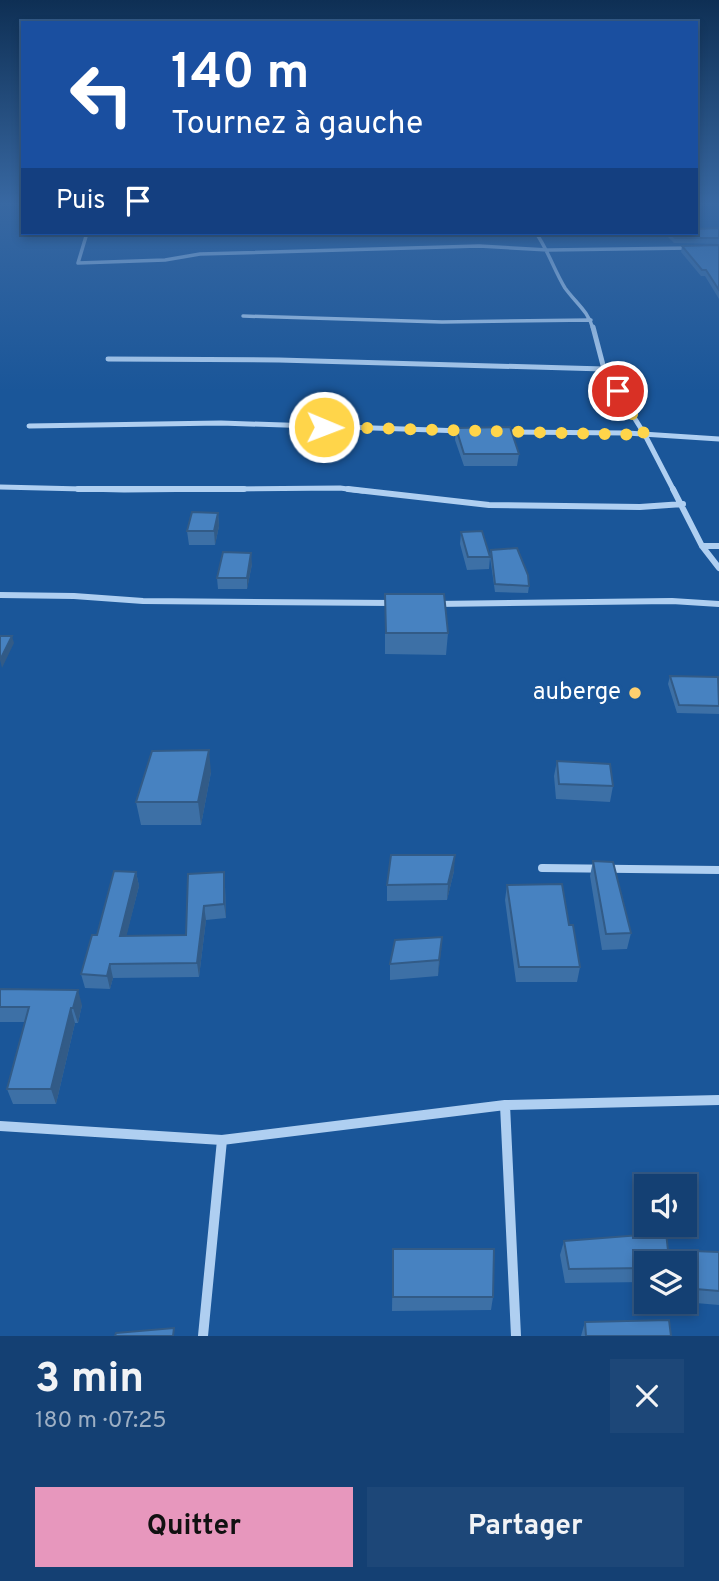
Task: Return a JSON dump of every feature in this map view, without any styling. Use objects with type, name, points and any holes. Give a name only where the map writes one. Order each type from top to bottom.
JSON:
[{"type":"street","points":[[555,266],[564,286],[591,320],[604,369],[645,435],[683,504],[702,546],[719,568]]},
{"type":"street","points":[[243,316],[442,323],[591,320]]},
{"type":"street","points":[[108,359],[279,360],[604,369]]},
{"type":"street","points":[[29,426],[221,423],[470,431]]},
{"type":"street","points":[[497,432],[719,439]]},
{"type":"street","points":[[0,487],[124,490],[340,488],[489,505],[640,507],[683,504]]},
{"type":"street","points":[[702,546],[719,546]]},
{"type":"street","points":[[0,595],[74,596],[143,601],[409,603]]},
{"type":"street","points":[[422,604],[672,601],[719,604]]},
{"type":"street","points":[[542,868],[719,870]]},
{"type":"street","points":[[0,1126],[222,1140],[505,1105],[719,1100]]},
{"type":"street","points":[[505,1105],[516,1336]]},
{"type":"street","points":[[203,1336],[222,1140]]},
{"type":"building","points":[[699,266],[719,266],[719,290],[706,270]]},
{"type":"building","points":[[510,427],[519,454],[464,454],[456,428]]},
{"type":"building","points":[[192,512],[218,513],[214,531],[187,531]]},
{"type":"building","points":[[482,531],[490,557],[468,557],[461,532]]},
{"type":"building","points":[[517,548],[528,575],[529,586],[495,584],[491,550]]},
{"type":"building","points":[[223,552],[251,553],[247,578],[217,578]]},
{"type":"building","points":[[385,594],[444,594],[448,633],[386,633]]},
{"type":"building","points":[[0,636],[12,636],[0,660]]},
{"type":"building","points":[[670,676],[718,677],[719,706],[679,705]]},
{"type":"building","points":[[209,750],[198,802],[136,802],[152,751]]},
{"type":"building","points":[[557,761],[610,764],[613,786],[559,784]]},
{"type":"building","points":[[391,855],[455,855],[448,884],[387,885]]},
{"type":"building","points":[[593,861],[613,862],[631,933],[606,934]]},
{"type":"building","points":[[114,871],[136,872],[120,936],[186,935],[188,874],[224,872],[224,904],[204,906],[197,963],[110,964],[107,976],[81,974],[92,935],[97,935]]},
{"type":"building","points":[[562,884],[580,967],[519,967],[507,885]]},
{"type":"building","points":[[442,937],[439,960],[390,964],[395,940]]},
{"type":"building","points":[[0,989],[78,990],[51,1089],[7,1089],[29,1007],[0,1007]]},
{"type":"building","points":[[634,1236],[666,1237],[668,1250],[694,1251],[634,1251],[634,1268],[569,1269],[564,1241]]},
{"type":"building","points":[[393,1249],[494,1249],[493,1297],[393,1297]]},
{"type":"building","points":[[697,1251],[719,1252],[719,1291],[697,1289]]},
{"type":"building","points":[[669,1320],[671,1336],[586,1336],[585,1322]]},
{"type":"building","points":[[174,1328],[173,1336],[115,1336],[116,1333]]},
{"type":"place","name":"auberge","points":[[635,693]]},
{"type":"route","points":[[324,427],[645,435],[618,391]]}]
